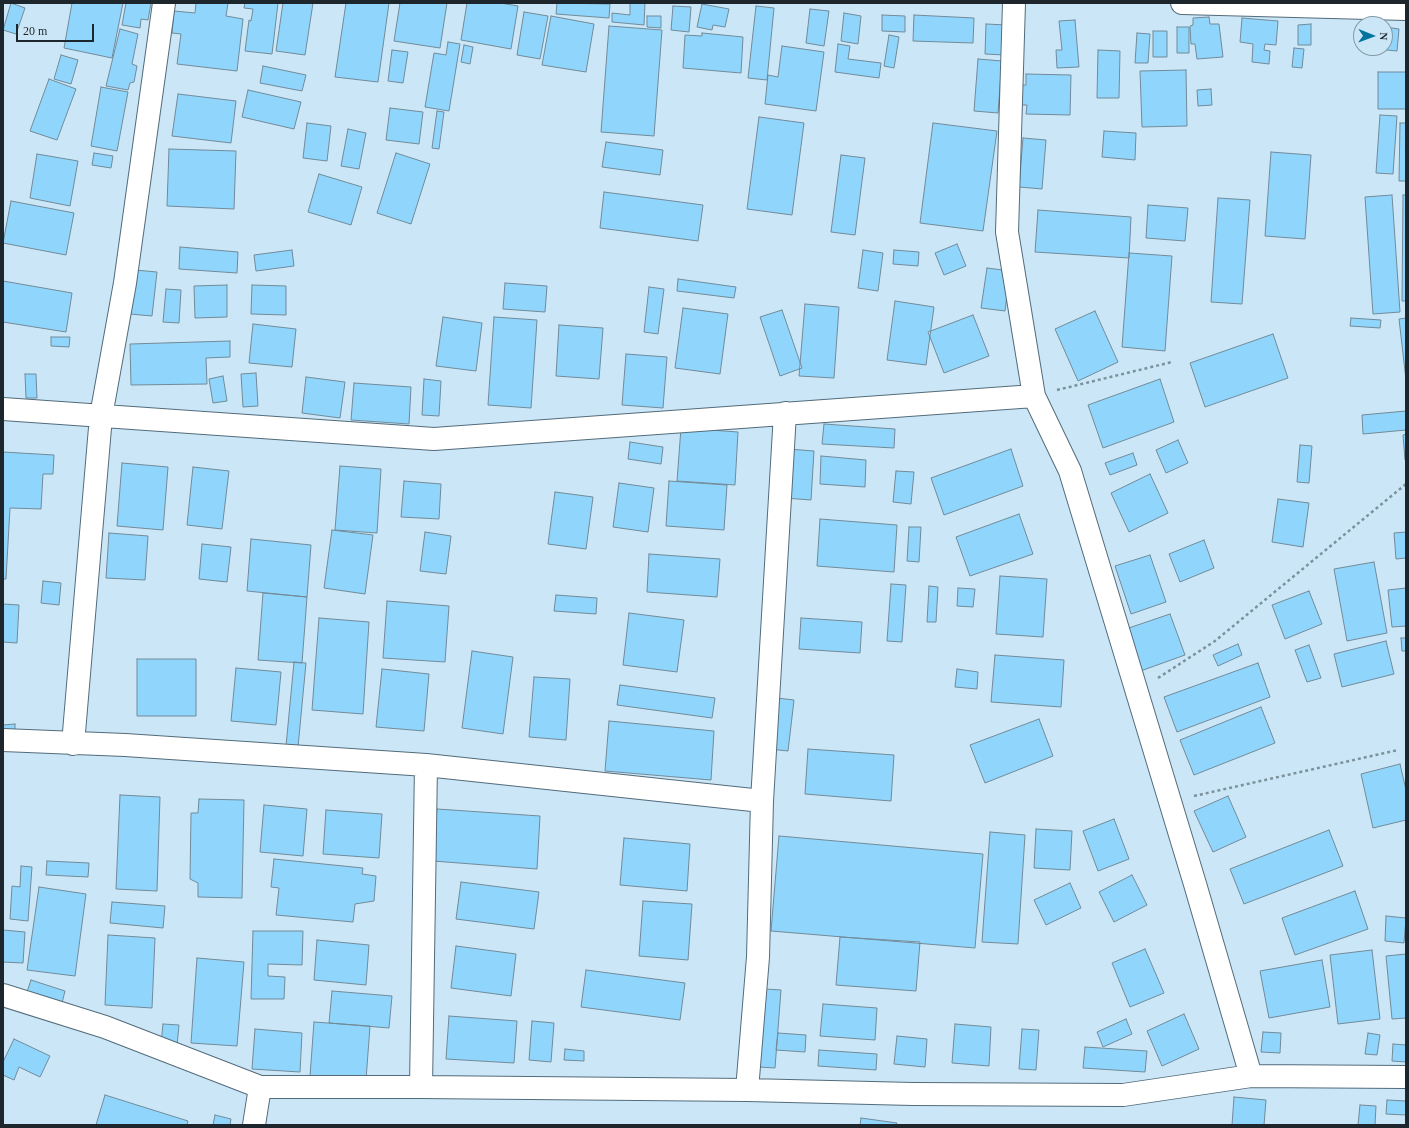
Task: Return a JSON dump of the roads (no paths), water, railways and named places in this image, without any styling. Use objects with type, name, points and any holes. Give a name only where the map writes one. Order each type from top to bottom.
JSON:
[{"type":"street","points":[[73,744],[101,416],[125,283],[164,3]]},
{"type":"street","points":[[1014,3],[1007,232],[1034,396],[1070,471],[1170,801],[1251,1076]]},
{"type":"street","points":[[1182,3],[1406,9]]},
{"type":"street","points":[[3,409],[434,439],[1034,396]]},
{"type":"street","points":[[747,1090],[758,957],[762,801],[785,413]]},
{"type":"street","points":[[3,740],[125,745],[426,765],[762,801]]},
{"type":"street","points":[[421,1086],[426,765]]},
{"type":"street","points":[[3,995],[105,1027],[260,1087],[421,1086],[747,1090],[913,1094],[1123,1095],[1251,1076],[1406,1077]]},
{"type":"street","points":[[254,1125],[260,1087]]}]
